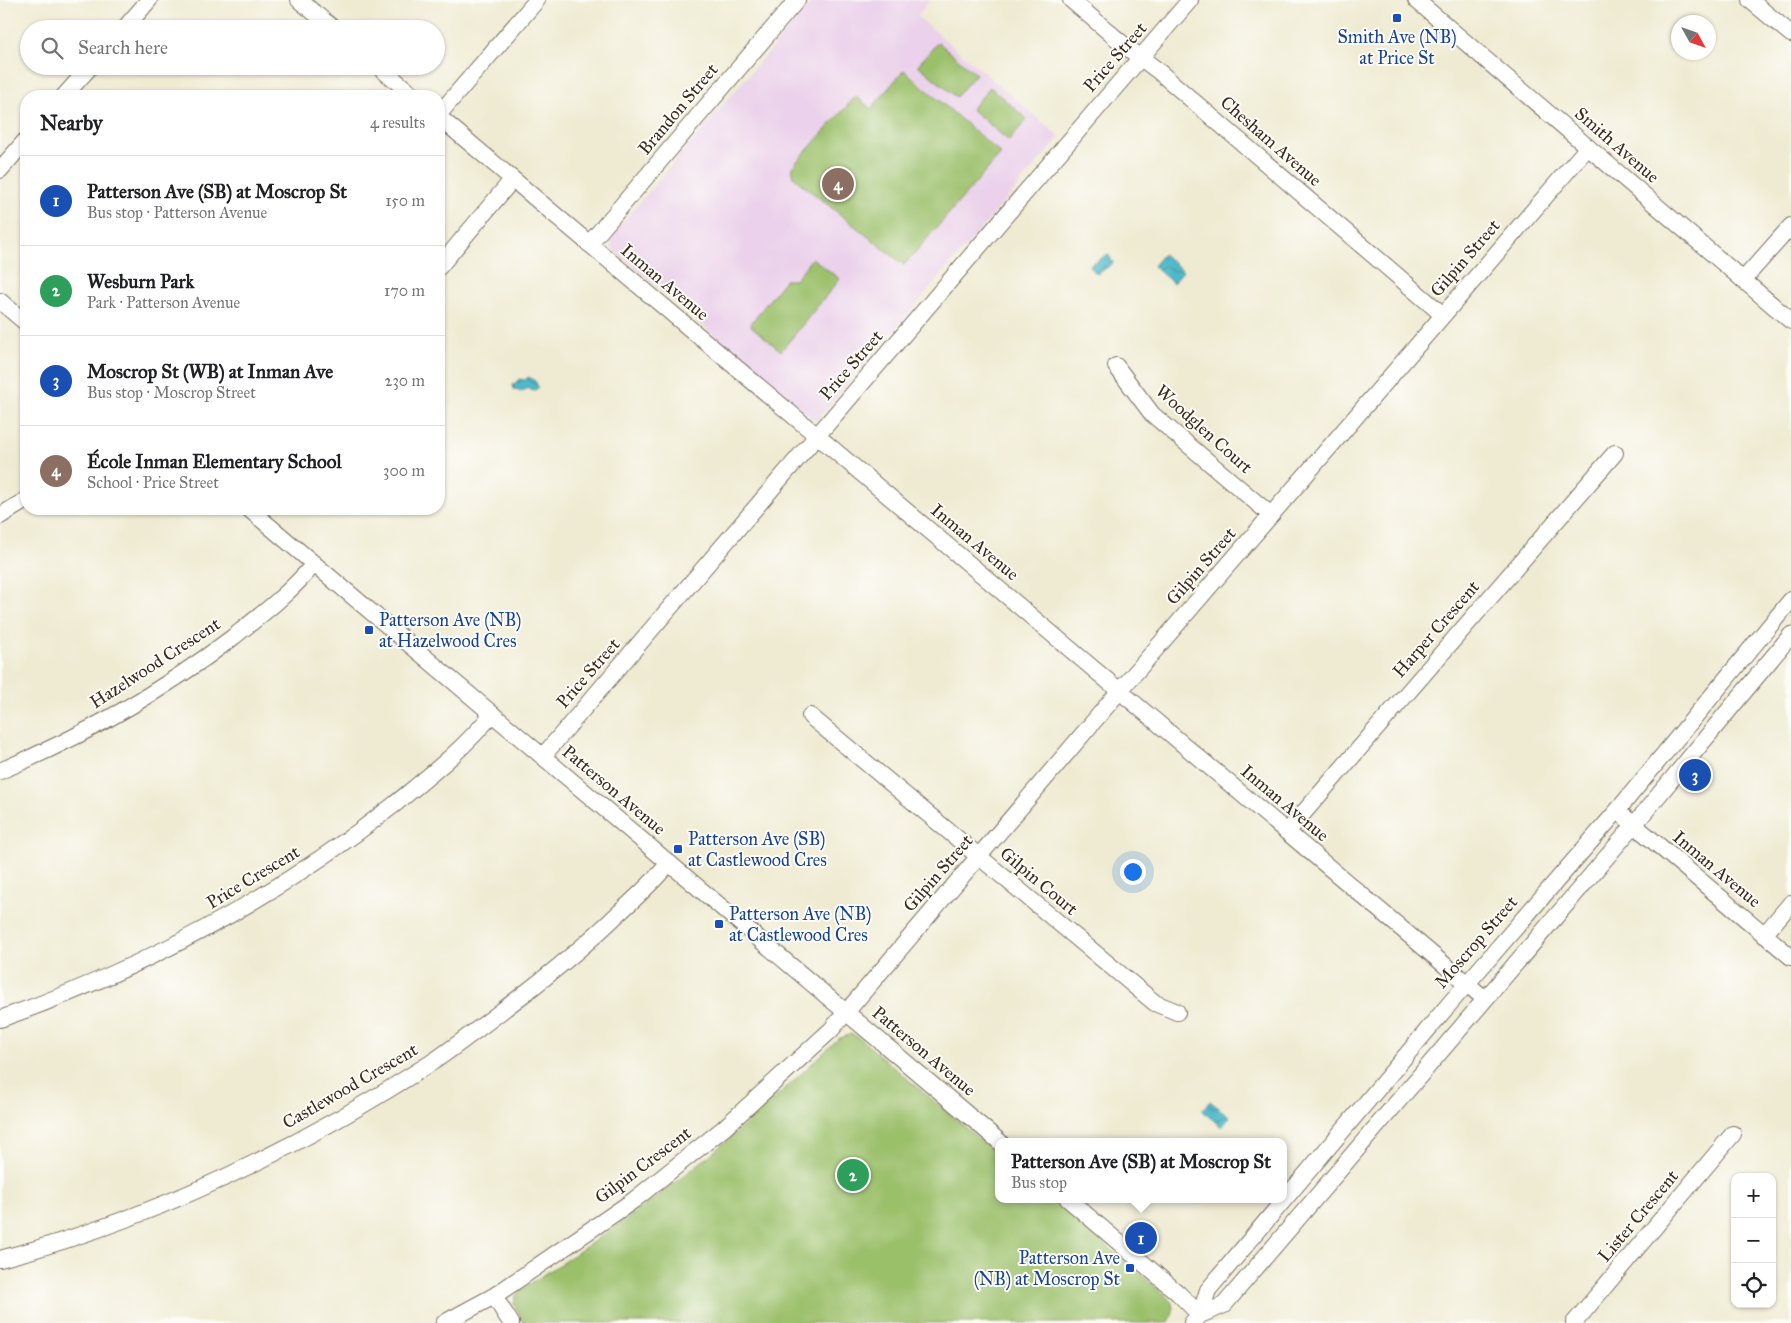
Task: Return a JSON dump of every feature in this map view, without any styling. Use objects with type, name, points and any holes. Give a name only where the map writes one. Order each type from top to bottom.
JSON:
[{"type":"street","points":[[132,20],[149,0]]},
{"type":"street","points":[[299,0],[323,20]]},
{"type":"street","points":[[445,109],[537,0]]},
{"type":"street","name":"Brandon Street","points":[[589,244],[797,0]]},
{"type":"street","name":"Chesham Avenue","points":[[1071,0],[1157,70],[1442,315]]},
{"type":"street","name":"Price Street","points":[[543,756],[1190,0]]},
{"type":"street","name":"Smith Avenue","points":[[1416,0],[1791,322]]},
{"type":"street","points":[[1750,0],[1791,34]]},
{"type":"street","points":[[69,90],[83,75]]},
{"type":"street","points":[[389,75],[407,90]]},
{"type":"street","name":"Inman Avenue","points":[[445,121],[512,180],[1485,998]]},
{"type":"street","name":"Gilpin Street","points":[[847,1013],[1120,691],[1588,146]]},
{"type":"street","points":[[0,170],[20,147]]},
{"type":"street","points":[[445,260],[512,180]]},
{"type":"street","points":[[1743,280],[1791,226]]},
{"type":"street","points":[[0,301],[20,318]]},
{"type":"street","name":"Woodglen Court","points":[[1116,366],[1152,414],[1271,515]]},
{"type":"street","name":"Harper Crescent","points":[[1287,832],[1615,452]]},
{"type":"street","points":[[0,516],[20,504]]},
{"type":"street","name":"Patterson Avenue","points":[[256,515],[995,1138]]},
{"type":"street","name":"Hazelwood Crescent","points":[[0,771],[87,730],[137,702],[199,662],[260,616],[298,583],[314,564]]},
{"type":"street","name":"Moscrop Street","points":[[1287,1196],[1467,983],[1617,811],[1791,600]]},
{"type":"street","points":[[1073,1203],[1178,1293],[1196,1319],[1224,1305],[1634,825],[1791,635]]},
{"type":"street","name":"Price Crescent","points":[[0,1018],[83,988],[140,963],[224,919],[289,880],[373,821],[413,789],[476,734],[492,714]]},
{"type":"street","name":"Gilpin Court","points":[[810,716],[1155,1003],[1177,1012]]},
{"type":"street","name":"Inman Avenue","points":[[1617,811],[1791,957]]},
{"type":"street","name":"Castlewood Crescent","points":[[0,1259],[65,1240],[133,1216],[224,1177],[322,1128],[434,1060],[540,982],[594,937],[654,881],[669,863]]},
{"type":"street","points":[[1764,935],[1791,903]]},
{"type":"street","name":"Gilpin Crescent","points":[[444,1323],[494,1296],[634,1200],[724,1128],[847,1013]]},
{"type":"street","name":"Lister Crescent","points":[[1574,1323],[1733,1134]]},
{"type":"street","name":"Moscrop Street","points":[[1196,1319],[1208,1290],[1281,1203]]},
{"type":"street","points":[[494,1296],[511,1323]]},
{"type":"shaded area","points":[[813,0],[930,0],[917,16],[1060,137],[816,421],[616,252],[612,247],[611,240],[615,231]]},
{"type":"green space","points":[[938,42],[976,74],[956,97],[918,65]]},
{"type":"green space","points":[[904,70],[1001,154],[904,265],[794,178],[792,167],[856,96],[871,109]]},
{"type":"green space","points":[[990,87],[1027,119],[1009,141],[971,109]]},
{"type":"green space","points":[[812,258],[840,279],[781,351],[751,326],[752,322],[785,280],[795,280]]},
{"type":"green space","points":[[851,1034],[858,1037],[995,1152],[995,1203],[1056,1203],[1169,1298],[1173,1310],[1172,1317],[1168,1323],[524,1323],[514,1304],[516,1295],[522,1289],[618,1224],[711,1154],[760,1112],[838,1039]]},
{"type":"water","points":[[1108,254],[1113,263],[1098,274],[1094,272],[1090,265]]},
{"type":"water","points":[[1163,254],[1183,271],[1173,283],[1153,266]]},
{"type":"water","points":[[528,377],[535,381],[538,388],[533,391],[528,388],[521,392],[514,389],[513,385],[519,379],[525,380]]},
{"type":"water","points":[[1210,1101],[1230,1117],[1222,1127],[1202,1111]]},
{"type":"place","name":"Smith Ave (NB) at Price St","points":[[1397,18]]},
{"type":"place","name":"École Inman Elementary School","points":[[838,184]]},
{"type":"place","name":"Patterson Ave (NB) at Hazelwood Cres","points":[[369,630]]},
{"type":"place","name":"Moscrop St (WB) at Inman Ave","points":[[1695,775]]},
{"type":"place","name":"Patterson Ave (SB) at Castlewood Cres","points":[[678,849]]},
{"type":"place","name":"Patterson Ave (NB) at Castlewood Cres","points":[[719,924]]},
{"type":"place","name":"Wesburn Park","points":[[853,1175]]},
{"type":"place","name":"Patterson Ave (SB) at Moscrop St","points":[[1141,1238]]},
{"type":"place","name":"Patterson Ave (NB) at Moscrop St","points":[[1130,1268]]}]
